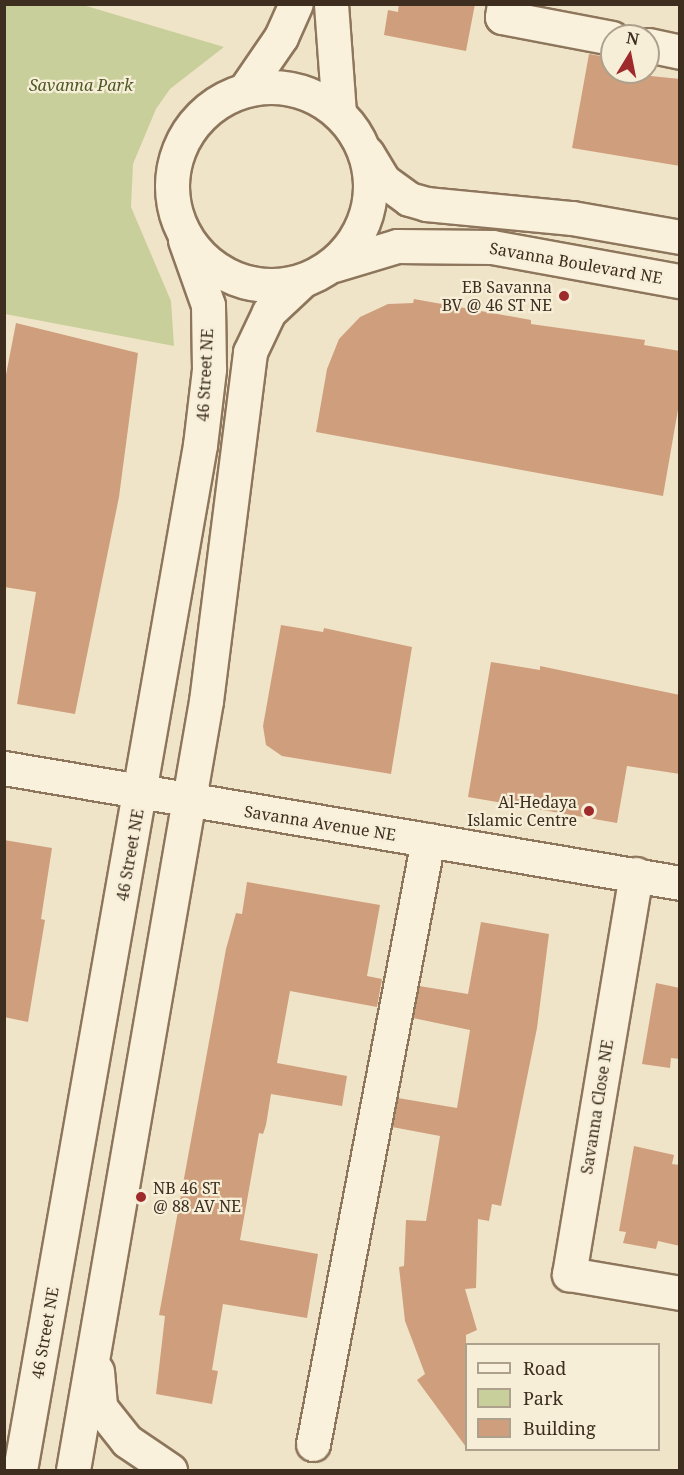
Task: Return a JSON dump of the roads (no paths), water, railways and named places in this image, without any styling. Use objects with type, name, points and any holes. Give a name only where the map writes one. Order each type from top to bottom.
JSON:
[{"type":"street","points":[[246,88],[281,37],[296,4]]},
{"type":"street","points":[[331,4],[339,112]]},
{"type":"street","points":[[504,4],[502,17],[600,37]]},
{"type":"street","points":[[660,48],[680,52]]},
{"type":"street","points":[[302,282],[269,286],[236,280],[207,264],[185,240],[173,211],[181,138],[198,116],[220,99],[246,88],[290,88],[311,94],[339,112],[360,139],[383,180],[418,201],[572,218],[680,237]]},
{"type":"street","points":[[73,1470],[206,701],[250,352],[269,312],[302,282],[332,266],[355,240],[369,207],[370,173],[360,139]]},
{"type":"street","name":"46 Street NE","points":[[20,1470],[141,794],[199,454],[209,369],[208,305],[185,240]]},
{"type":"street","name":"Savanna Boulevard NE","points":[[332,266],[397,246],[492,247],[680,281]]},
{"type":"street","name":"Savanna Avenue NE","points":[[4,768],[141,794],[636,874]]},
{"type":"street","points":[[313,1444],[428,840]]},
{"type":"street","points":[[636,874],[680,883]]},
{"type":"street","name":"Savanna Close NE","points":[[636,874],[569,1274],[680,1293]]},
{"type":"street","points":[[95,1342],[100,1407],[127,1441],[170,1470]]},
{"type":"place","name":"EB Savanna BV @ 46 ST NE","points":[[564,296]]},
{"type":"place","name":"Al-Hedaya Islamic Centre","points":[[589,811]]},
{"type":"place","name":"NB 46 ST @ 88 AV NE","points":[[141,1197]]},
{"type":"park label","name":"Savanna Park","points":[[81,85]]}]
